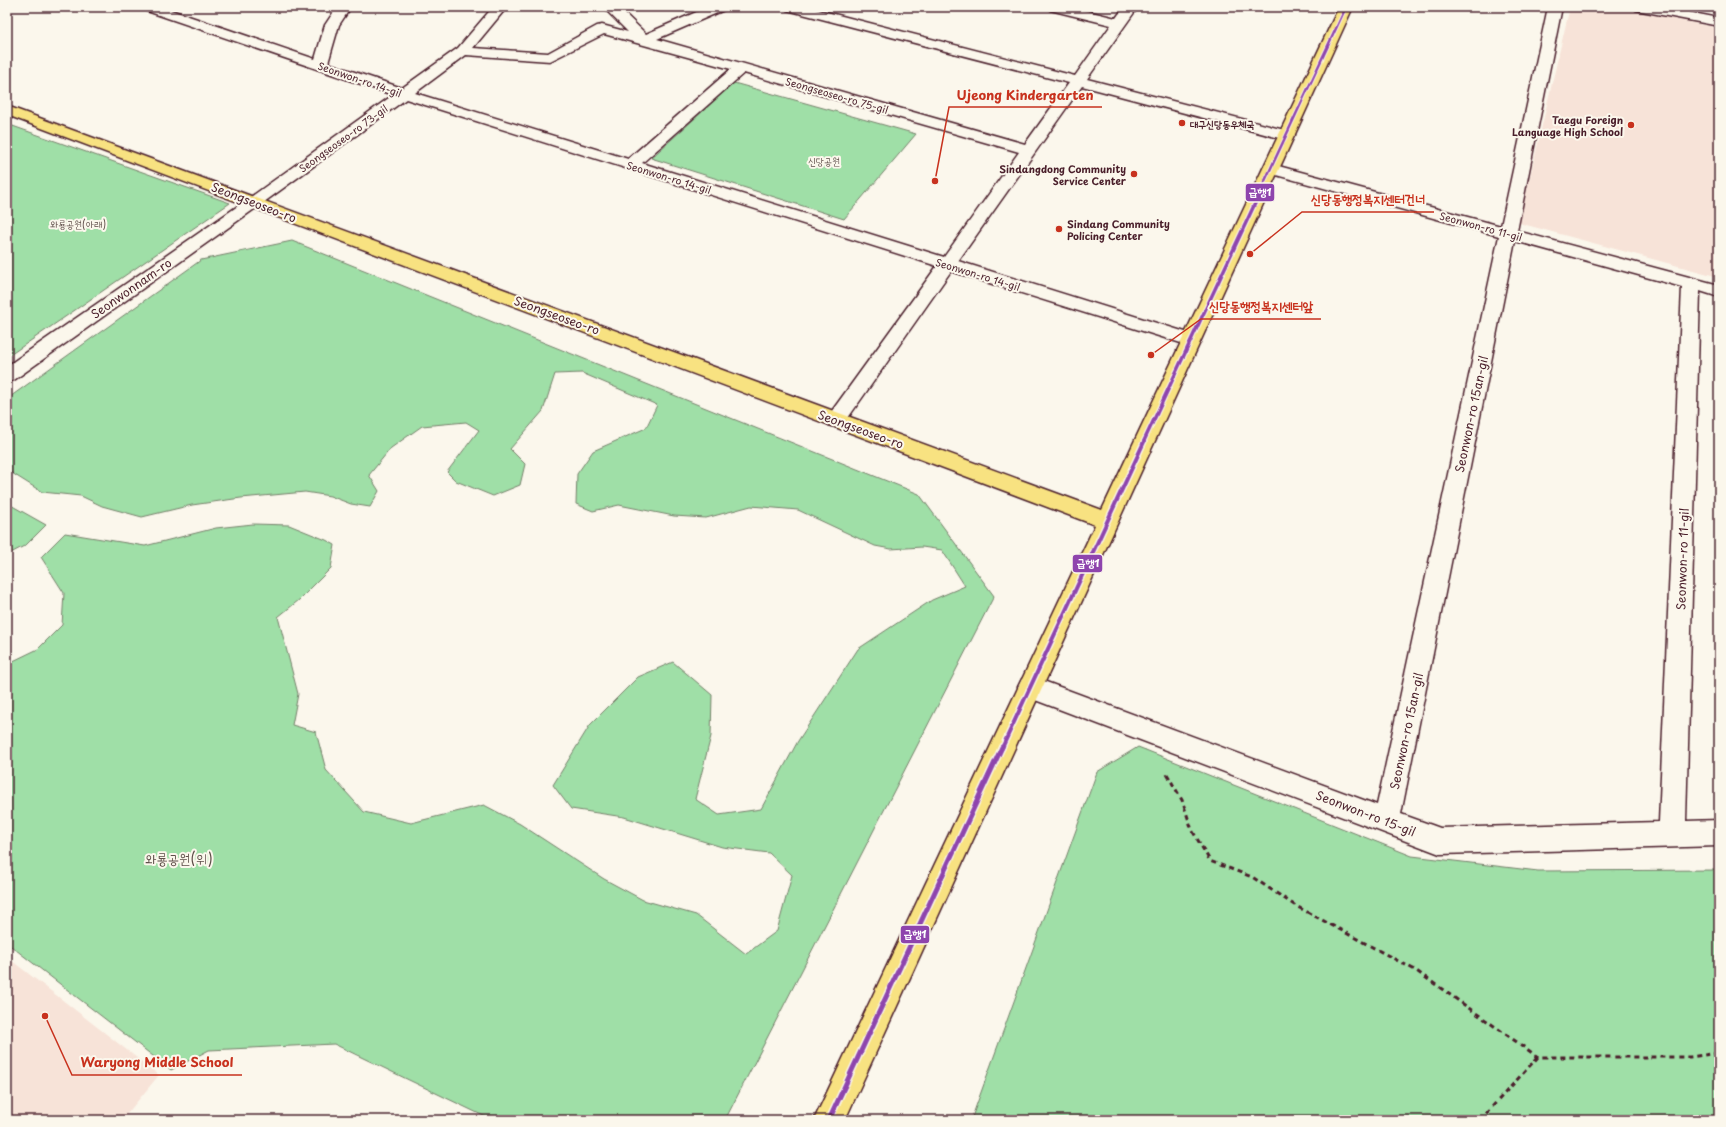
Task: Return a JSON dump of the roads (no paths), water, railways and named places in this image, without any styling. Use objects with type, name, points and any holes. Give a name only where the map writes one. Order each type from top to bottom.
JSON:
[{"type":"main road","points":[[829,1120],[1346,7]]},
{"type":"main road","name":"Seongseoseo-ro","points":[[7,110],[1108,521]]},
{"type":"street","name":"Seonwon-ro 14-gil","points":[[148,7],[404,94],[1191,340]]},
{"type":"street","points":[[320,66],[332,25],[344,7]]},
{"type":"street","name":"Seongseoseo-ro 73-gil","points":[[254,202],[463,51],[500,7]]},
{"type":"street","points":[[610,7],[644,40],[719,7]]},
{"type":"street","points":[[792,7],[1287,135]]},
{"type":"street","points":[[1055,7],[1119,23]]},
{"type":"street","points":[[836,420],[1131,7]]},
{"type":"street","name":"Seonwon-ro 15an-gil","points":[[1387,821],[1555,7]]},
{"type":"street","points":[[1641,7],[1704,13],[1719,22]]},
{"type":"street","name":"Seongseoseo-ro 75-gil","points":[[463,51],[550,57],[602,29],[1029,150]]},
{"type":"street","points":[[630,165],[741,68]]},
{"type":"street","name":"Seonwon-ro 11-gil","points":[[1271,169],[1719,291]]},
{"type":"street","name":"Seonwonnam-ro","points":[[7,374],[254,202]]},
{"type":"street","name":"Seonwon-ro 11-gil","points":[[1672,834],[1692,283]]},
{"type":"street","name":"Seonwon-ro 15-gil","points":[[1030,687],[1440,841],[1719,833]]},
{"type":"place","name":"대구신당동우체국","points":[[1182,123]]},
{"type":"place","name":"Taegu Foreign Language High School","points":[[1631,125]]},
{"type":"place","name":"Sindangdong Community Service Center","points":[[1134,174]]},
{"type":"place","name":"Ujeong Kindergarten","points":[[935,181]]},
{"type":"place","name":"Sindang Community Policing Center","points":[[1059,229]]},
{"type":"place","name":"신당동행정복지센터건너","points":[[1250,254]]},
{"type":"place","name":"신당동행정복지센터앞","points":[[1151,355]]},
{"type":"place","name":"Waryong Middle School","points":[[45,1016]]},
{"type":"park label","name":"신당공원","points":[[824,160]]},
{"type":"park label","name":"와룡공원(아래)","points":[[78,223]]},
{"type":"park label","name":"와룡공원(위)","points":[[179,858]]}]
